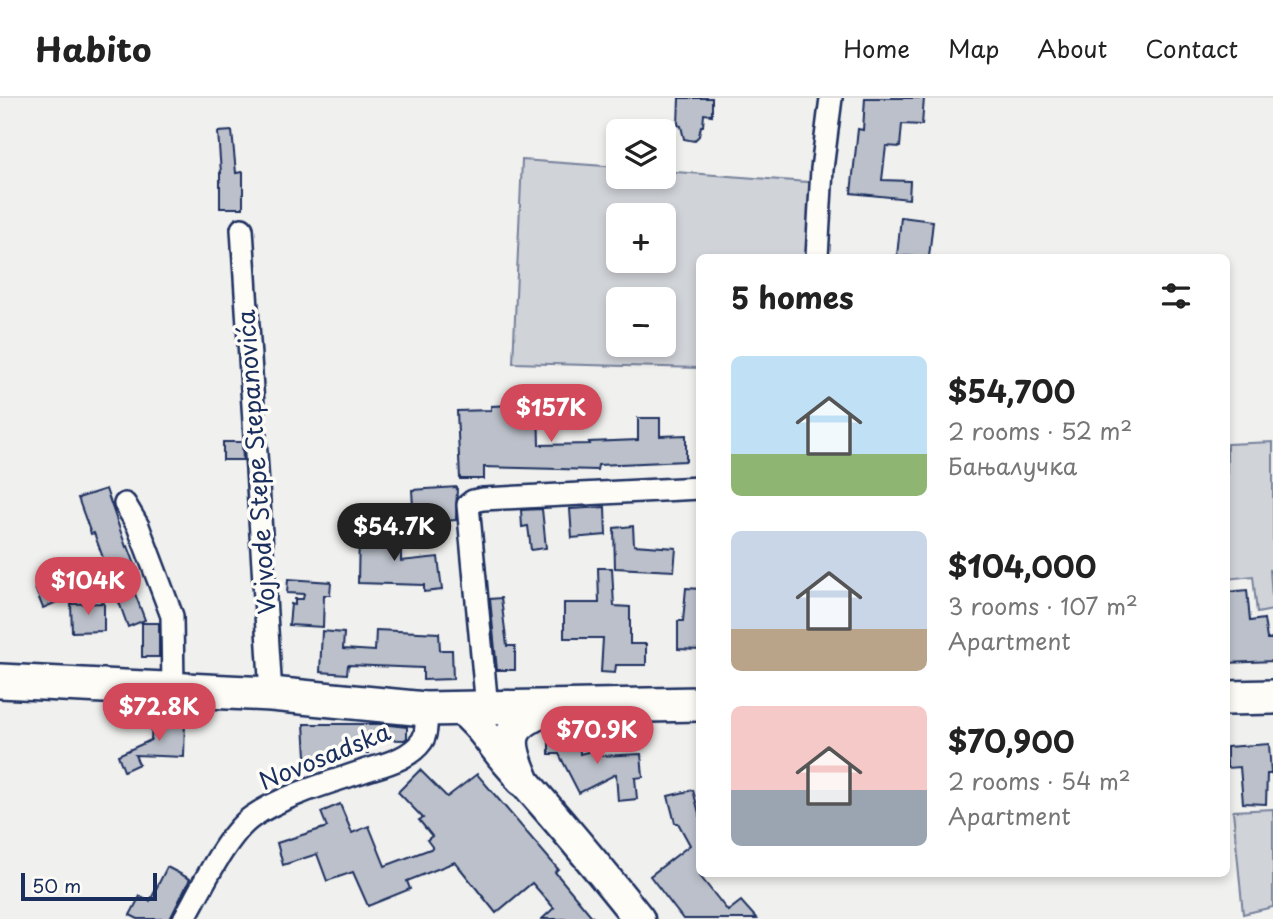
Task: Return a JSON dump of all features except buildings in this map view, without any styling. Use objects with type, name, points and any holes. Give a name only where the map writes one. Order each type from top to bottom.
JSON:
[{"type":"main road","points":[[0,681],[271,694],[425,709],[696,704]]},
{"type":"main road","points":[[1230,698],[1273,697]]},
{"type":"main road","points":[[522,779],[511,747],[514,730],[530,715],[550,707]]},
{"type":"main road","points":[[473,708],[500,754],[587,853],[639,919]]},
{"type":"main road","points":[[425,709],[464,737],[500,754]]},
{"type":"street","points":[[817,254],[822,169],[831,98]]},
{"type":"street","name":"Vojvode Stepe Stepanovića","points":[[242,229],[271,694]]},
{"type":"street","points":[[473,708],[468,505],[483,499],[696,488]]},
{"type":"street","points":[[125,504],[138,526],[172,617],[173,690]]},
{"type":"street","name":"Novosadska","points":[[184,919],[213,868],[250,818],[318,787],[400,758],[423,740],[426,729],[425,709]]},
{"type":"shaded area","points":[[522,160],[606,166],[606,189],[676,189],[676,172],[821,183],[815,254],[696,254],[696,368],[513,363]]},
{"type":"shaded area","points":[[1273,442],[1273,569],[1270,570],[1273,610],[1257,613],[1253,576],[1230,579],[1230,444]]},
{"type":"shaded area","points":[[1273,809],[1273,907],[1243,914],[1233,811]]}]
